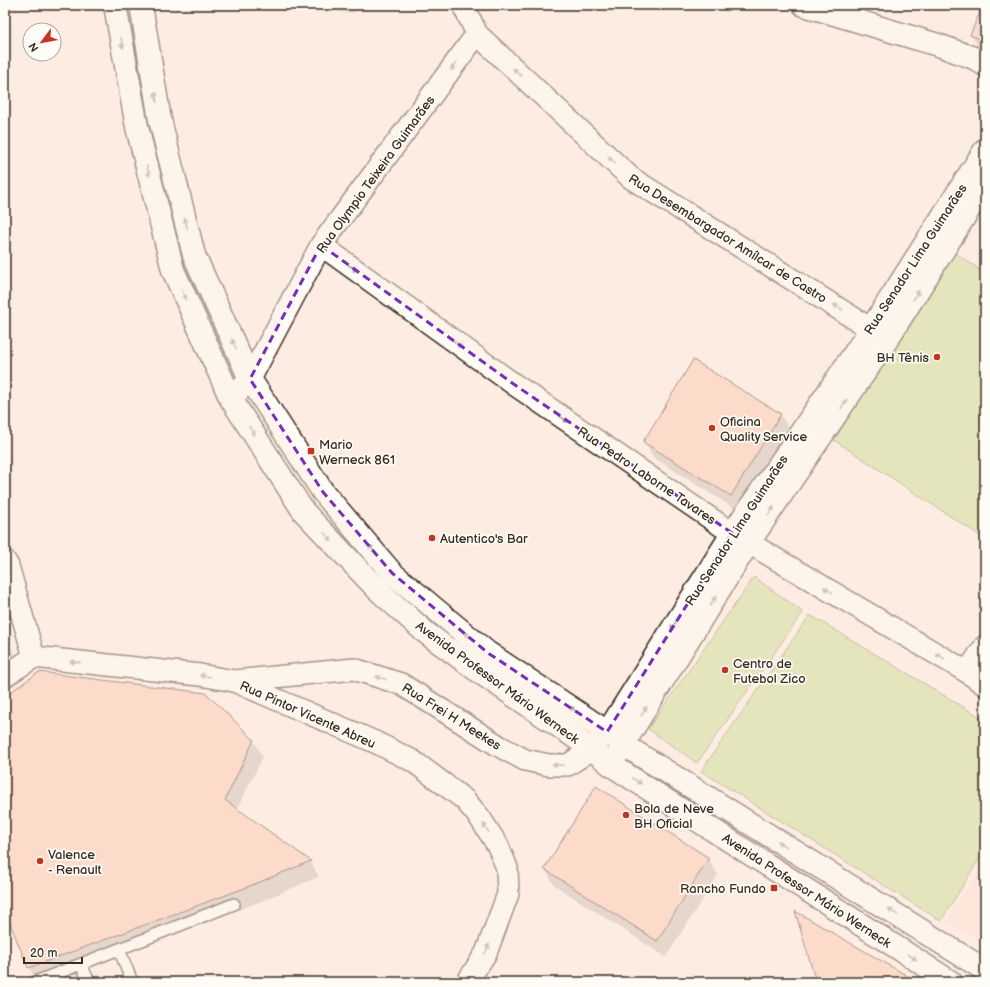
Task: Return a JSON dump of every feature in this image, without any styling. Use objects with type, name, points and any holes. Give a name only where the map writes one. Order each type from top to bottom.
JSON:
[{"type":"main road","name":"Avenida Professor Mário Werneck","points":[[115,5],[137,127],[173,270],[231,399],[304,512],[377,589],[425,632],[475,669],[610,764],[951,982]]},
{"type":"main road","name":"Avenida Professor Mário Werneck","points":[[141,5],[160,120],[194,255],[250,379],[323,492],[392,573],[488,653],[615,738],[985,970]]},
{"type":"main road","points":[[804,5],[938,45],[974,58],[985,65]]},
{"type":"street","name":"Rua Desembargador Amílcar de Castro","points":[[463,5],[477,34],[631,178],[879,334]]},
{"type":"street","name":"Rua Olympio Teixeira Guimarães","points":[[231,399],[250,379],[321,245],[477,34]]},
{"type":"street","name":"Rua Senador Lima Guimarães","points":[[879,334],[985,149]]},
{"type":"street","name":"Rua Senador Lima Guimarães","points":[[610,764],[615,738],[741,538],[879,334],[985,185]]},
{"type":"street","name":"Rua Pedro Laborne Tavares","points":[[321,245],[515,385],[741,538],[967,672],[985,685]]},
{"type":"street","points":[[5,561],[8,566],[34,657],[5,676]]},
{"type":"street","points":[[967,672],[985,646]]},
{"type":"street","name":"Rua Pintor Vicente Abreu","points":[[34,657],[200,675],[234,681],[375,742],[413,761],[464,800],[480,818],[498,846],[507,868],[508,894],[486,953],[467,982]]},
{"type":"street","name":"Rua Frei H Meekes","points":[[234,681],[354,669],[401,684],[499,746],[525,760],[549,765],[568,765],[592,750]]},
{"type":"street","name":"Rua Senador Lima Guimarães","points":[[592,750],[615,738]]},
{"type":"lane","points":[[35,982],[234,904]]},
{"type":"lane","points":[[119,949],[132,982]]},
{"type":"lane","points":[[81,964],[89,982]]},
{"type":"highlighted area","points":[[321,245],[515,385],[732,533],[607,732],[488,653],[392,573],[323,492],[250,379]]},
{"type":"shaded area","points":[[985,859],[985,946],[946,920]]},
{"type":"green space","name":"BH Tênis","points":[[955,253],[985,273],[985,539],[834,440]]},
{"type":"green space","name":"Centro de Futebol Zico","points":[[754,577],[803,612],[697,763],[648,729]]},
{"type":"green space","points":[[810,615],[985,720],[985,850],[941,921],[701,771]]},
{"type":"building","points":[[983,5],[985,5],[985,41],[970,35]]},
{"type":"building","name":"Oficina Quality Service","points":[[693,360],[781,414],[731,496],[643,442]]},
{"type":"building","points":[[39,672],[206,693],[254,740],[225,800],[311,861],[245,888],[28,968],[5,911],[5,696]]},
{"type":"building","points":[[596,786],[709,858],[657,941],[544,869]]},
{"type":"building","points":[[795,911],[918,982],[816,982]]},
{"type":"place","name":"BH Tênis","points":[[937,357]]},
{"type":"place","name":"Oficina Quality Service","points":[[712,428]]},
{"type":"place","name":"Mario Werneck 861","points":[[311,451]]},
{"type":"place","name":"Autentico's Bar","points":[[432,538]]},
{"type":"place","name":"Centro de Futebol Zico","points":[[725,670]]},
{"type":"place","name":"Bola de Neve BH Oficial","points":[[626,815]]},
{"type":"place","name":"Valence - Renault","points":[[40,861]]},
{"type":"place","name":"Rancho Fundo","points":[[774,888]]}]
